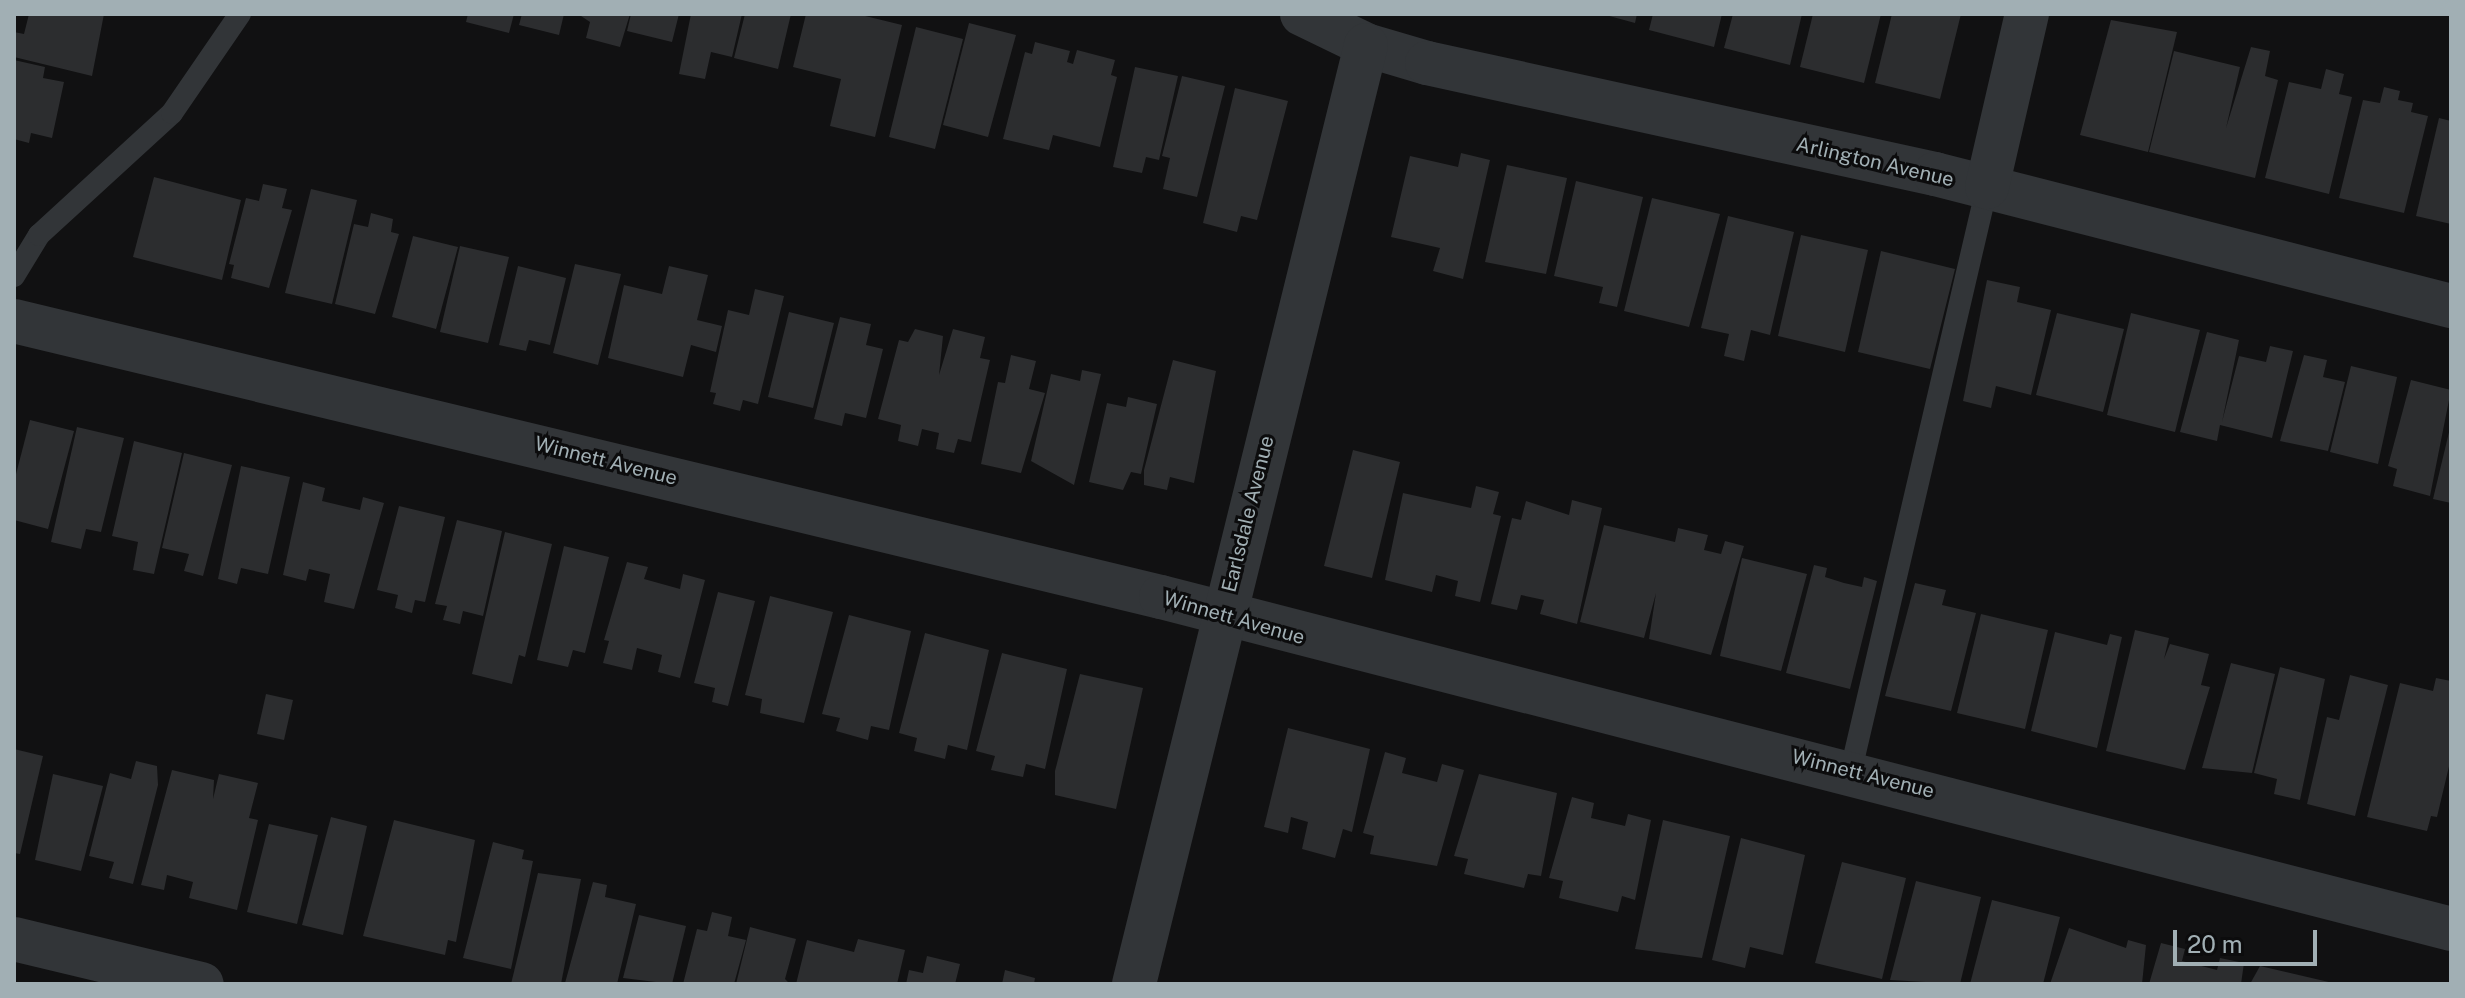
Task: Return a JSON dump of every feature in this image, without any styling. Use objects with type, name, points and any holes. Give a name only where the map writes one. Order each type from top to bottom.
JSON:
[{"type":"street","name":"Arlington Avenue","points":[[1302,14],[1366,45],[1987,187],[2451,306]]},
{"type":"street","points":[[1987,187],[2027,14]]},
{"type":"street","name":"Earlsdale Avenue","points":[[1134,984],[1366,45]]},
{"type":"street","name":"Winnett Avenue","points":[[14,321],[1851,770],[2451,929]]},
{"type":"street","points":[[14,939],[202,984]]},
{"type":"lane","points":[[14,276],[39,235],[172,113],[240,14]]},
{"type":"lane","points":[[1851,770],[1987,187]]},
{"type":"building","points":[[29,14],[104,14],[92,76],[14,57],[14,32],[24,34]]},
{"type":"building","points":[[468,14],[514,14],[509,33],[466,22]]},
{"type":"building","points":[[522,14],[564,14],[559,35],[519,25]]},
{"type":"building","points":[[578,14],[630,14],[620,47],[586,38],[590,22]]},
{"type":"building","points":[[631,14],[679,14],[672,42],[627,31]]},
{"type":"building","points":[[691,14],[742,14],[732,57],[711,52],[705,79],[679,74]]},
{"type":"building","points":[[745,14],[791,14],[778,69],[734,58]]},
{"type":"building","points":[[806,14],[857,14],[902,25],[875,137],[830,126],[841,79],[793,67]]},
{"type":"building","points":[[1602,14],[1637,14],[1635,23]]},
{"type":"building","points":[[1653,14],[1722,14],[1714,47],[1649,30]]},
{"type":"building","points":[[1733,14],[1802,14],[1790,65],[1724,48]]},
{"type":"building","points":[[1813,14],[1881,14],[1864,83],[1800,67]]},
{"type":"building","points":[[1892,14],[1961,14],[1940,99],[1875,83]]},
{"type":"building","points":[[2111,20],[2177,32],[2148,152],[2080,135]]},
{"type":"building","points":[[969,23],[1016,35],[988,137],[943,125]]},
{"type":"building","points":[[916,27],[963,39],[935,149],[889,137]]},
{"type":"building","points":[[1035,42],[1070,51],[1067,62],[1073,64],[1077,50],[1115,60],[1111,75],[1117,77],[1100,147],[1053,135],[1049,150],[1003,139],[1025,52],[1032,54]]},
{"type":"building","points":[[2251,47],[2270,51],[2265,76],[2278,80],[2255,178],[2149,152],[2174,51],[2240,67],[2226,128]]},
{"type":"building","points":[[14,60],[45,67],[43,78],[64,82],[52,138],[31,133],[29,143],[14,139]]},
{"type":"building","points":[[1135,67],[1178,76],[1159,160],[1146,157],[1142,173],[1113,167]]},
{"type":"building","points":[[2326,69],[2344,74],[2339,94],[2352,97],[2329,194],[2265,178],[2289,82],[2321,89]]},
{"type":"building","points":[[1182,76],[1225,86],[1197,197],[1163,189],[1170,158],[1162,156]]},
{"type":"building","points":[[2384,87],[2400,91],[2398,100],[2413,103],[2411,112],[2428,116],[2404,213],[2339,198],[2363,100],[2380,103]]},
{"type":"building","points":[[1235,88],[1288,101],[1257,220],[1241,216],[1237,232],[1203,223]]},
{"type":"building","points":[[2439,118],[2451,121],[2451,224],[2416,216]]},
{"type":"building","points":[[1461,153],[1490,160],[1463,279],[1433,271],[1440,248],[1391,237],[1410,156],[1458,167]]},
{"type":"building","points":[[1507,165],[1567,178],[1546,274],[1485,262]]},
{"type":"building","points":[[154,177],[241,200],[222,280],[133,257]]},
{"type":"building","points":[[1576,181],[1643,197],[1617,307],[1599,303],[1603,287],[1554,276]]},
{"type":"building","points":[[263,184],[287,189],[282,208],[292,210],[269,288],[231,278],[234,265],[229,264],[246,198],[259,201]]},
{"type":"building","points":[[311,189],[357,200],[332,304],[285,293]]},
{"type":"building","points":[[1652,198],[1720,214],[1689,327],[1624,311]]},
{"type":"building","points":[[371,213],[393,219],[391,232],[399,234],[375,314],[335,304],[354,224],[368,227]]},
{"type":"building","points":[[1728,216],[1794,232],[1770,335],[1751,330],[1744,361],[1724,356],[1729,334],[1701,328]]},
{"type":"building","points":[[1801,235],[1868,250],[1845,352],[1778,336]]},
{"type":"building","points":[[413,236],[458,247],[436,329],[392,317]]},
{"type":"building","points":[[460,246],[509,257],[488,343],[440,332]]},
{"type":"building","points":[[1881,251],[1955,269],[1930,369],[1858,352]]},
{"type":"building","points":[[575,264],[621,274],[598,365],[553,353]]},
{"type":"building","points":[[518,266],[566,278],[550,345],[529,340],[526,351],[499,345]]},
{"type":"building","points":[[669,266],[708,275],[697,320],[722,326],[716,352],[691,345],[683,377],[608,358],[624,285],[662,294]]},
{"type":"building","points":[[1987,280],[2020,287],[2017,302],[2051,310],[2031,395],[1996,386],[1991,408],[1963,401]]},
{"type":"building","points":[[755,289],[784,296],[758,404],[743,400],[740,411],[713,404],[716,393],[710,392],[728,310],[749,315]]},
{"type":"building","points":[[789,312],[834,323],[813,408],[768,397]]},
{"type":"building","points":[[2057,313],[2124,329],[2103,412],[2036,395]]},
{"type":"building","points":[[2131,313],[2200,330],[2175,432],[2107,415]]},
{"type":"building","points":[[840,317],[871,324],[866,345],[883,349],[866,418],[845,413],[842,426],[814,419]]},
{"type":"building","points":[[915,329],[943,336],[939,375],[953,329],[985,337],[980,358],[990,360],[971,442],[958,439],[954,453],[936,449],[939,433],[922,429],[918,446],[898,441],[901,425],[878,419],[899,340],[908,342]]},
{"type":"building","points":[[2207,332],[2239,340],[2222,422],[2239,356],[2266,362],[2270,346],[2293,351],[2272,438],[2220,425],[2217,441],[2180,432]]},
{"type":"building","points":[[1011,355],[1036,361],[1029,389],[1045,393],[1021,473],[981,464],[998,382],[1005,383]]},
{"type":"building","points":[[2304,355],[2327,360],[2323,377],[2345,382],[2328,451],[2280,441]]},
{"type":"building","points":[[1173,360],[1216,371],[1194,483],[1170,477],[1167,490],[1144,485],[1144,470]]},
{"type":"building","points":[[2351,366],[2397,377],[2378,464],[2330,452]]},
{"type":"building","points":[[1082,370],[1101,374],[1074,485],[1031,461],[1051,374],[1080,381]]},
{"type":"building","points":[[2411,380],[2451,390],[2430,496],[2393,486],[2397,469],[2388,466]]},
{"type":"building","points":[[1128,397],[1157,404],[1141,474],[1131,472],[1123,490],[1089,482],[1107,403],[1126,407]]},
{"type":"building","points":[[30,420],[74,431],[48,529],[14,520],[14,482]]},
{"type":"building","points":[[77,427],[124,438],[101,532],[86,529],[81,549],[51,542]]},
{"type":"building","points":[[2451,428],[2451,503],[2433,499]]},
{"type":"building","points":[[134,441],[182,453],[154,574],[133,570],[138,542],[112,536]]},
{"type":"building","points":[[1353,450],[1400,462],[1372,578],[1324,566]]},
{"type":"building","points":[[184,453],[232,465],[203,576],[184,571],[189,554],[162,548]]},
{"type":"building","points":[[241,466],[290,477],[268,574],[241,568],[237,584],[218,579]]},
{"type":"building","points":[[303,482],[325,488],[322,501],[360,510],[363,497],[384,503],[354,609],[324,602],[330,574],[309,569],[306,581],[283,575]]},
{"type":"building","points":[[1476,486],[1499,492],[1493,514],[1501,516],[1480,602],[1455,596],[1458,581],[1436,575],[1432,592],[1385,580],[1403,493],[1471,508]]},
{"type":"building","points":[[1572,500],[1602,508],[1577,624],[1540,614],[1544,600],[1521,595],[1517,610],[1491,604],[1512,518],[1521,520],[1526,501],[1569,515]]},
{"type":"building","points":[[399,506],[445,517],[425,602],[415,600],[412,613],[395,608],[398,595],[377,590]]},
{"type":"building","points":[[457,520],[502,531],[483,616],[463,611],[460,624],[443,620],[447,606],[435,604]]},
{"type":"building","points":[[1604,525],[1675,542],[1678,528],[1708,535],[1704,550],[1721,554],[1725,541],[1744,546],[1711,655],[1649,639],[1656,593],[1644,638],[1580,622]]},
{"type":"building","points":[[505,532],[552,544],[525,657],[519,655],[512,684],[472,674]]},
{"type":"building","points":[[564,546],[609,557],[585,653],[573,650],[568,667],[537,660]]},
{"type":"building","points":[[1742,558],[1807,574],[1781,671],[1720,656]]},
{"type":"building","points":[[627,562],[648,567],[644,579],[680,589],[683,574],[705,580],[680,678],[658,672],[662,655],[637,648],[632,670],[603,663],[609,641],[604,640]]},
{"type":"building","points":[[1814,565],[1827,568],[1825,577],[1844,583],[1862,587],[1864,577],[1877,581],[1850,689],[1786,673]]},
{"type":"building","points":[[1915,583],[1946,590],[1942,605],[1976,613],[1951,711],[1885,696]]},
{"type":"building","points":[[718,592],[755,601],[728,706],[712,702],[715,688],[694,683]]},
{"type":"building","points":[[770,596],[833,612],[804,723],[760,713],[762,699],[745,695]]},
{"type":"building","points":[[1981,614],[2048,630],[2025,729],[1957,713]]},
{"type":"building","points":[[849,615],[911,631],[889,730],[871,726],[868,740],[836,731],[840,718],[822,714]]},
{"type":"building","points":[[2135,630],[2169,638],[2164,659],[2170,644],[2209,654],[2201,685],[2210,687],[2185,770],[2106,751]]},
{"type":"building","points":[[2055,632],[2107,645],[2110,634],[2122,637],[2097,748],[2031,731]]},
{"type":"building","points":[[925,633],[989,650],[967,750],[948,745],[945,759],[914,751],[917,738],[899,733]]},
{"type":"building","points":[[1002,653],[1067,669],[1045,769],[1026,764],[1023,777],[991,770],[995,756],[976,751]]},
{"type":"building","points":[[2231,663],[2275,674],[2252,773],[2202,768]]},
{"type":"building","points":[[2280,667],[2325,679],[2300,800],[2274,794],[2277,779],[2254,773]]},
{"type":"building","points":[[1080,674],[1143,688],[1116,809],[1055,795],[1055,771]]},
{"type":"building","points":[[2350,675],[2388,685],[2355,816],[2307,804],[2327,717],[2339,720]]},
{"type":"building","points":[[2436,678],[2451,681],[2451,758],[2437,817],[2431,816],[2427,831],[2367,817],[2400,683],[2433,691]]},
{"type":"building","points":[[266,694],[293,700],[284,740],[257,734]]},
{"type":"building","points":[[1288,728],[1370,749],[1352,832],[1343,829],[1335,858],[1302,849],[1308,822],[1291,817],[1288,833],[1264,827]]},
{"type":"building","points":[[14,749],[43,756],[20,854],[14,853]]},
{"type":"building","points":[[1385,752],[1406,758],[1402,773],[1437,782],[1442,764],[1464,770],[1437,866],[1370,854],[1374,836],[1363,833]]},
{"type":"building","points":[[136,761],[157,766],[158,785],[133,884],[109,878],[114,862],[89,856],[110,773],[131,779]]},
{"type":"building","points":[[172,770],[214,780],[213,799],[219,774],[258,783],[249,818],[258,820],[237,910],[189,898],[193,882],[167,875],[164,890],[141,885]]},
{"type":"building","points":[[53,774],[103,786],[81,871],[35,860]]},
{"type":"building","points":[[1479,774],[1557,793],[1541,876],[1528,874],[1524,888],[1464,874],[1468,859],[1454,856]]},
{"type":"building","points":[[1572,797],[1594,803],[1591,818],[1625,826],[1628,814],[1651,820],[1635,900],[1622,896],[1618,912],[1559,898],[1563,881],[1549,878]]},
{"type":"building","points":[[331,817],[367,826],[343,935],[302,925]]},
{"type":"building","points":[[394,820],[475,840],[456,942],[448,940],[445,955],[363,936]]},
{"type":"building","points":[[1663,820],[1730,836],[1702,958],[1635,949]]},
{"type":"building","points":[[269,824],[318,835],[297,924],[247,912]]},
{"type":"building","points":[[1741,838],[1805,855],[1783,955],[1750,947],[1745,968],[1712,960]]},
{"type":"building","points":[[493,842],[524,850],[522,859],[533,861],[511,969],[463,958]]},
{"type":"building","points":[[1842,862],[1906,878],[1882,979],[1815,963]]},
{"type":"building","points":[[538,873],[581,879],[561,984],[511,984]]},
{"type":"building","points":[[1916,881],[1981,897],[1960,984],[1890,980]]},
{"type":"building","points":[[593,882],[607,885],[605,897],[636,904],[617,984],[565,983]]},
{"type":"building","points":[[1992,900],[2060,917],[2043,984],[1970,984]]},
{"type":"building","points":[[712,912],[732,917],[728,936],[746,940],[734,984],[683,984],[697,929],[707,931]]},
{"type":"building","points":[[639,915],[686,926],[672,984],[623,978]]},
{"type":"building","points":[[750,927],[796,939],[785,979],[790,984],[736,984]]},
{"type":"building","points":[[2069,928],[2126,948],[2128,940],[2146,945],[2142,984],[2050,984]]},
{"type":"building","points":[[858,939],[905,950],[897,984],[796,984],[807,940],[854,952]]},
{"type":"building","points":[[2161,943],[2185,949],[2182,961],[2217,970],[2220,958],[2244,963],[2241,984],[2149,984]]},
{"type":"building","points":[[927,956],[960,964],[955,984],[906,984],[909,970],[923,973]]},
{"type":"building","points":[[2260,966],[2333,983],[2333,984],[2250,984]]},
{"type":"building","points":[[1005,970],[1035,978],[1034,984],[1002,984]]}]
